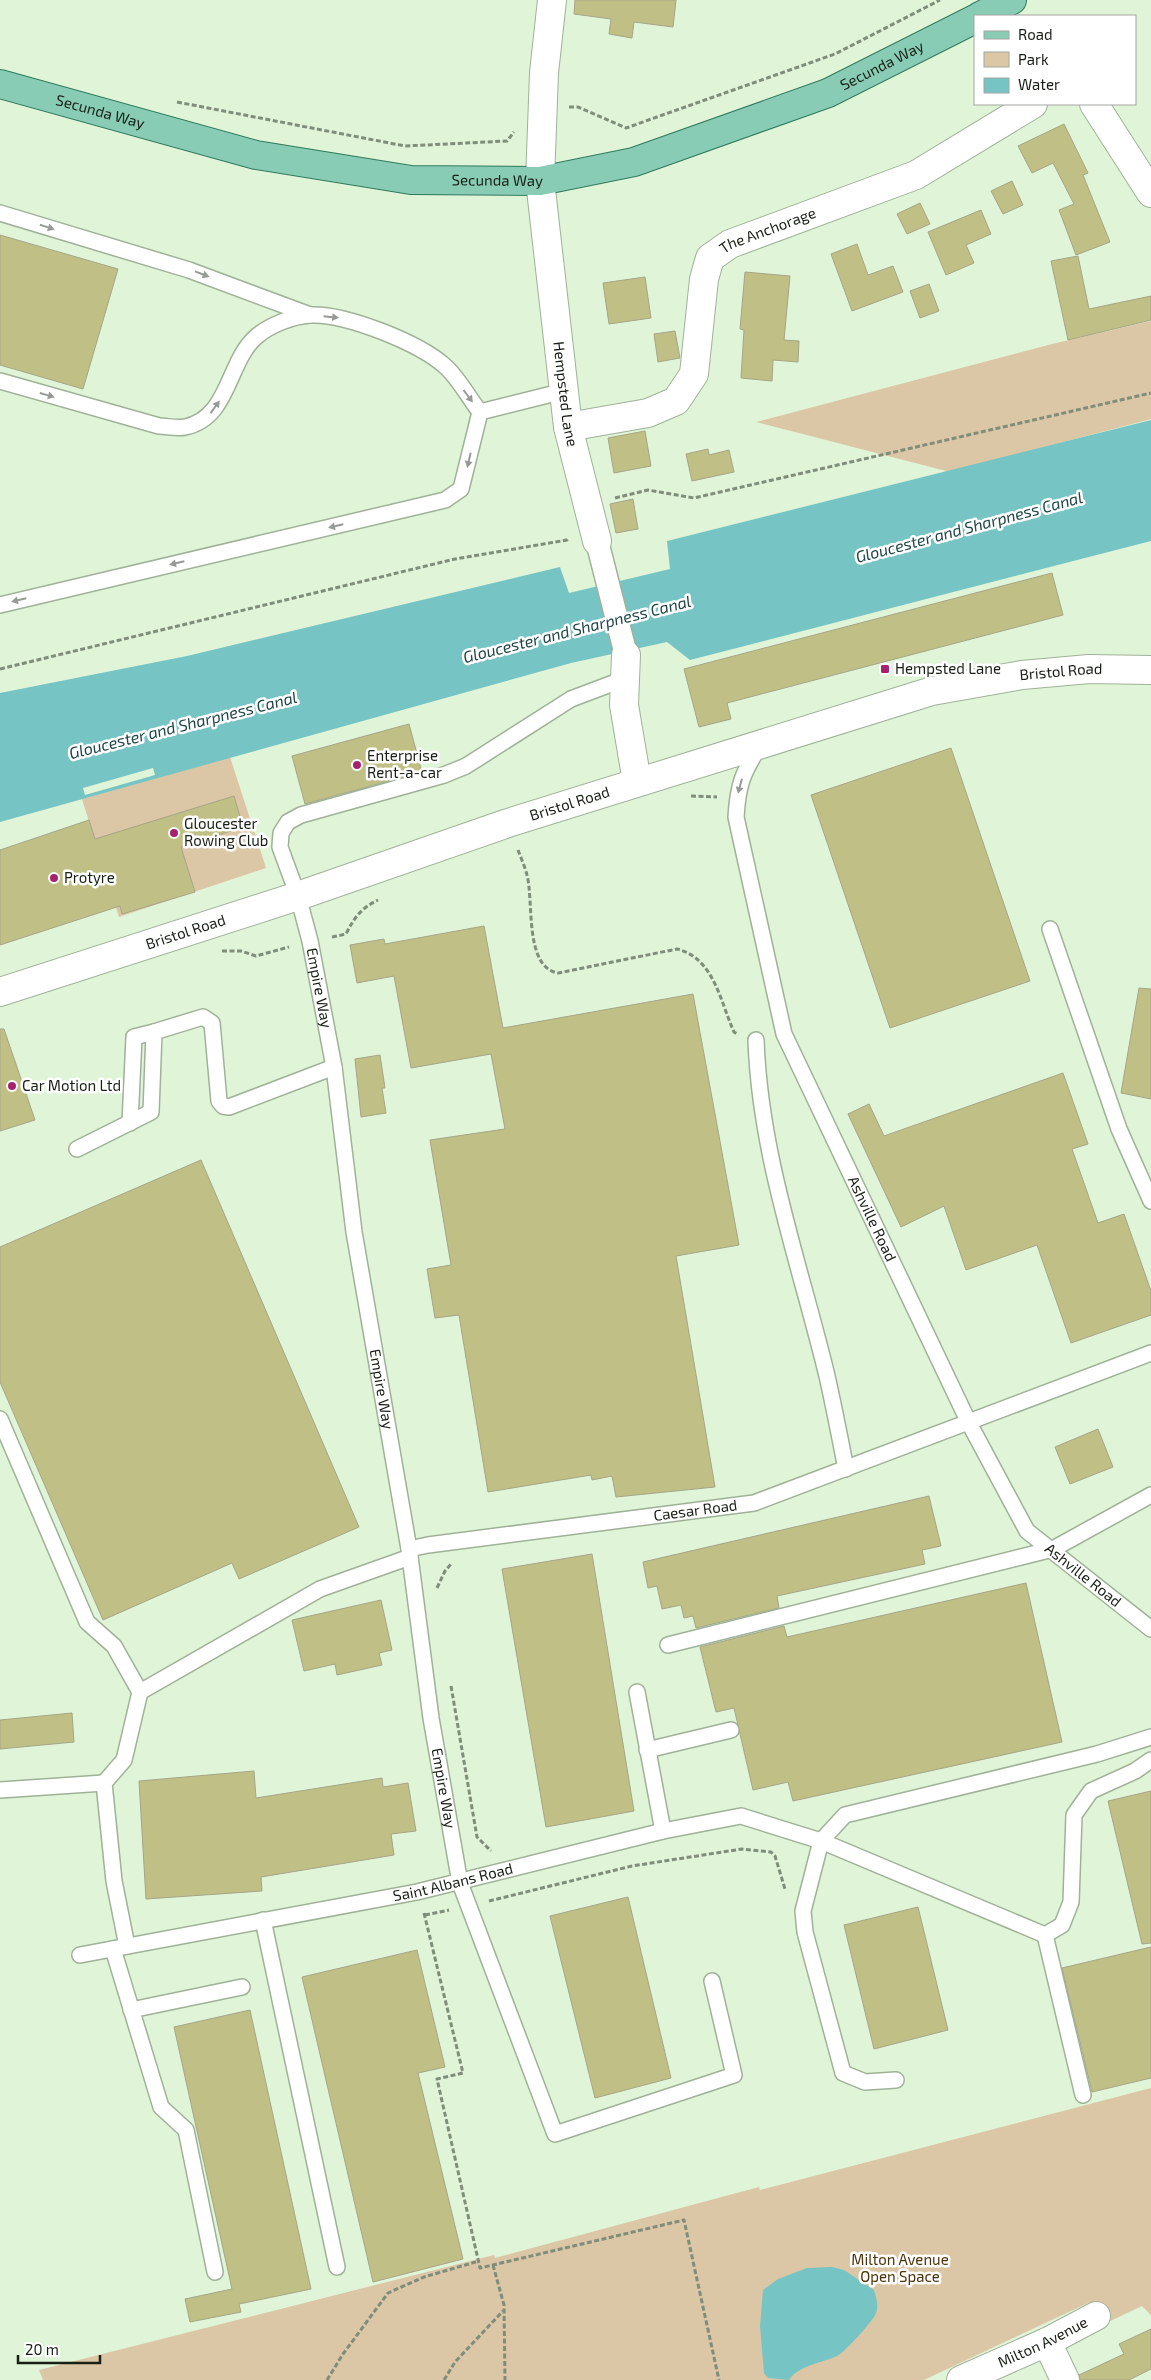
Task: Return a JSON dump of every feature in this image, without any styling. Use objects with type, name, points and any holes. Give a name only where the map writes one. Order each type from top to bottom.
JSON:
[{"type":"main road","points":[[982,15],[1012,0]]},
{"type":"main road","name":"Secunda Way","points":[[0,84],[256,155],[412,180],[540,181],[634,162],[828,93],[974,20]]},
{"type":"street","name":"Hempsted Lane","points":[[552,0],[543,107],[540,181],[568,427],[594,504],[599,548],[625,661],[624,705],[637,782]]},
{"type":"street","name":"The Anchorage","points":[[568,427],[648,413],[676,401],[694,374],[704,279],[710,258],[730,244],[916,175],[1031,105]]},
{"type":"street","points":[[1095,105],[1151,193]]},
{"type":"street","name":"Bristol Road","points":[[0,992],[298,896],[508,823],[932,691],[1022,675],[1089,669],[1151,670]]},
{"type":"street","name":"Milton Avenue","points":[[960,2380],[1046,2342],[1096,2316]]},
{"type":"street","points":[[1046,2342],[1065,2380]]},
{"type":"lane","points":[[0,213],[189,270],[310,315],[339,318],[371,328],[418,348],[446,367],[480,412]]},
{"type":"lane","points":[[0,382],[159,426],[184,428],[203,421],[217,406],[239,359],[257,336],[282,322],[310,315]]},
{"type":"lane","points":[[480,412],[564,392]]},
{"type":"lane","points":[[0,605],[446,500],[461,489],[480,412]]},
{"type":"lane","name":"Empire Way","points":[[625,661],[571,699],[466,766],[444,775],[301,815],[288,822],[281,833],[280,847],[298,896],[310,941],[334,1066],[354,1232],[410,1553],[431,1718],[460,1882],[555,2134],[734,2075],[712,1981]]},
{"type":"lane","name":"Ashville Road","points":[[761,743],[745,769],[738,790],[736,817],[784,1034],[969,1423],[1028,1531],[1151,1629]]},
{"type":"lane","points":[[1050,929],[1119,1129],[1151,1201]]},
{"type":"lane","points":[[130,1123],[134,1038],[203,1017],[209,1019],[212,1023],[219,1101],[223,1106],[229,1107],[334,1066]]},
{"type":"lane","points":[[77,1149],[151,1112],[154,1032]]},
{"type":"lane","points":[[756,1040],[757,1074],[773,1176],[827,1376],[846,1469]]},
{"type":"lane","name":"Caesar Road","points":[[140,1692],[320,1588],[410,1553],[446,1543],[754,1503],[1151,1353]]},
{"type":"lane","points":[[0,1419],[87,1622],[114,1646],[140,1692],[124,1760],[104,1783],[0,1790]]},
{"type":"lane","points":[[668,1645],[1053,1550],[1151,1495]]},
{"type":"lane","points":[[637,1692],[663,1831]]},
{"type":"lane","points":[[647,1750],[731,1730]]},
{"type":"lane","points":[[896,2080],[865,2082],[843,2073],[805,1932],[803,1911],[821,1841],[844,1815],[1097,1754],[1151,1737]]},
{"type":"lane","points":[[1083,2096],[1045,1935],[1062,1925],[1070,1902],[1074,1815],[1091,1791],[1136,1771],[1151,1760]]},
{"type":"lane","points":[[104,1783],[120,1947],[131,2010],[160,2107],[186,2130],[216,2272]]},
{"type":"lane","name":"Saint Albans Road","points":[[80,1955],[460,1882],[663,1831],[741,1816],[821,1841],[1045,1935]]},
{"type":"lane","points":[[263,1920],[337,2267]]},
{"type":"lane","points":[[131,2010],[242,1987]]},
{"type":"path","points":[[172,101],[406,146],[507,141],[530,108],[578,107],[626,128],[835,54],[940,0]]},
{"type":"path","points":[[0,669],[455,559],[568,540],[569,524],[576,514],[594,504],[648,490],[694,498],[1151,393]]},
{"type":"path","points":[[508,823],[528,876],[536,952],[544,966],[551,972],[558,973],[678,949],[690,952],[702,961],[714,980],[734,1032],[745,1039],[756,1040]]},
{"type":"path","points":[[436,1594],[436,1589],[445,1571],[458,1559]]},
{"type":"path","points":[[450,1678],[477,1837],[483,1845],[498,1854]]},
{"type":"path","points":[[719,2380],[684,2220],[480,2268],[437,2079],[463,2073],[425,1915],[632,1866],[742,1849],[771,1852],[776,1856],[788,1897]]},
{"type":"path","points":[[327,2380],[343,2354],[388,2293],[424,2277],[479,2261]]},
{"type":"path","points":[[493,2265],[504,2311],[505,2380]]},
{"type":"path","points":[[444,2380],[455,2362],[504,2311]]},
{"type":"green space","points":[[1151,321],[1151,419],[950,472],[756,422],[1052,344]]},
{"type":"green space","name":"Gloucester Rowing Club","points":[[230,757],[266,868],[119,917],[82,799]]},
{"type":"green space","name":"Milton Avenue Open Space","points":[[1151,2088],[1151,2315],[1142,2306],[1106,2323],[1090,2302],[924,2380],[43,2380],[39,2370],[494,2255],[495,2258],[759,2187],[760,2190]]},
{"type":"water","name":"Gloucester and Sharpness Canal","points":[[1151,420],[1151,541],[690,660],[667,642],[571,663],[0,822],[0,693],[187,656],[560,567],[569,593],[670,569],[667,541]]},
{"type":"water","points":[[832,2267],[844,2270],[874,2290],[877,2307],[874,2317],[865,2329],[837,2356],[799,2371],[789,2380],[768,2378],[764,2373],[760,2326],[763,2290],[778,2279],[807,2268]]},
{"type":"pier","points":[[153,768],[155,775],[85,795],[83,788]]},
{"type":"building","points":[[575,0],[676,0],[673,27],[634,22],[632,38],[609,34],[611,19],[574,14]]},
{"type":"building","points":[[1064,124],[1088,173],[1083,175],[1110,242],[1076,255],[1059,210],[1074,204],[1053,163],[1032,173],[1018,146]]},
{"type":"building","points":[[1012,181],[1023,205],[1003,214],[991,191]]},
{"type":"building","points":[[920,203],[930,224],[907,234],[897,214]]},
{"type":"building","points":[[981,210],[991,234],[966,245],[974,263],[946,275],[928,232]]},
{"type":"building","points":[[0,235],[118,269],[83,389],[0,365]]},
{"type":"building","points":[[857,244],[868,275],[893,266],[903,292],[852,311],[831,254]]},
{"type":"building","points":[[1078,256],[1089,309],[1151,296],[1151,320],[1068,340],[1051,261]]},
{"type":"building","points":[[745,272],[790,276],[784,340],[799,341],[798,362],[773,360],[772,381],[741,378],[744,330],[740,329]]},
{"type":"building","points":[[645,277],[651,318],[609,324],[603,283]]},
{"type":"building","points":[[929,284],[939,311],[920,318],[910,291]]},
{"type":"building","points":[[675,331],[680,358],[658,362],[654,334]]},
{"type":"building","points":[[645,431],[651,466],[614,473],[608,438]]},
{"type":"building","points":[[708,449],[709,455],[729,450],[734,472],[692,481],[686,454]]},
{"type":"building","points":[[633,499],[638,529],[616,533],[610,504]]},
{"type":"building","points":[[1052,573],[1063,615],[727,703],[731,719],[699,727],[684,669]]},
{"type":"building","name":"Enterprise Rent-a-car","points":[[409,724],[422,772],[305,804],[292,756]]},
{"type":"building","points":[[951,748],[1030,981],[890,1028],[811,795]]},
{"type":"building","points":[[234,796],[243,827],[181,847],[195,892],[122,914],[120,906],[0,945],[0,850],[89,820],[95,839]]},
{"type":"building","points":[[484,926],[503,1028],[693,994],[739,1245],[676,1256],[715,1487],[616,1497],[612,1476],[592,1480],[591,1475],[488,1492],[459,1315],[435,1318],[427,1269],[451,1265],[430,1140],[505,1129],[491,1054],[411,1068],[394,976],[357,983],[350,945],[384,939],[385,944]]},
{"type":"building","points":[[1139,988],[1151,989],[1151,1099],[1121,1093]]},
{"type":"building","name":"Car Motion Ltd","points":[[0,1029],[4,1029],[35,1120],[0,1131]]},
{"type":"building","points":[[380,1055],[385,1088],[382,1088],[386,1113],[361,1117],[355,1059]]},
{"type":"building","points":[[1063,1073],[1088,1144],[1072,1149],[1098,1223],[1124,1214],[1151,1291],[1151,1315],[1071,1343],[1037,1245],[966,1270],[944,1206],[901,1227],[848,1114],[869,1104],[884,1136]]},
{"type":"building","points":[[201,1160],[359,1527],[239,1579],[232,1563],[103,1620],[0,1382],[0,1247]]},
{"type":"building","points":[[1098,1429],[1113,1467],[1070,1484],[1055,1447]]},
{"type":"building","points":[[929,1496],[941,1546],[922,1550],[925,1564],[777,1596],[779,1608],[696,1628],[693,1616],[684,1618],[681,1605],[662,1609],[657,1586],[648,1588],[643,1562]]},
{"type":"building","points":[[592,1554],[634,1811],[546,1827],[502,1569]]},
{"type":"building","points":[[1026,1583],[1062,1742],[793,1801],[788,1782],[753,1790],[734,1708],[716,1712],[700,1647],[784,1626],[787,1637]]},
{"type":"building","points":[[381,1600],[392,1650],[379,1653],[382,1665],[337,1675],[335,1664],[304,1671],[292,1620]]},
{"type":"building","points":[[72,1713],[74,1742],[0,1749],[0,1720]]},
{"type":"building","points":[[254,1771],[256,1798],[382,1778],[383,1787],[408,1783],[416,1831],[391,1834],[394,1855],[261,1877],[262,1891],[146,1899],[139,1781]]},
{"type":"building","points":[[1151,1791],[1151,1943],[1142,1944],[1108,1801]]},
{"type":"building","points":[[628,1897],[671,2078],[595,2098],[550,1916]]},
{"type":"building","points":[[918,1907],[948,2030],[874,2049],[844,1925]]},
{"type":"building","points":[[1151,1947],[1151,2078],[1092,2092],[1062,1968]]},
{"type":"building","points":[[417,1950],[445,2067],[418,2073],[463,2259],[373,2282],[302,1977]]},
{"type":"building","points":[[250,2010],[311,2289],[239,2304],[241,2312],[190,2322],[185,2299],[232,2289],[174,2027]]},
{"type":"building","points":[[1151,2329],[1151,2369],[1129,2380],[1080,2380],[1079,2375],[1124,2354],[1119,2344]]},
{"type":"place","name":"Hempsted Lane","points":[[885,669]]},
{"type":"place","name":"Enterprise Rent-a-car","points":[[357,765]]},
{"type":"place","name":"Gloucester Rowing Club","points":[[174,833]]},
{"type":"place","name":"Protyre","points":[[54,878]]},
{"type":"place","name":"Car Motion Ltd","points":[[12,1086]]}]
